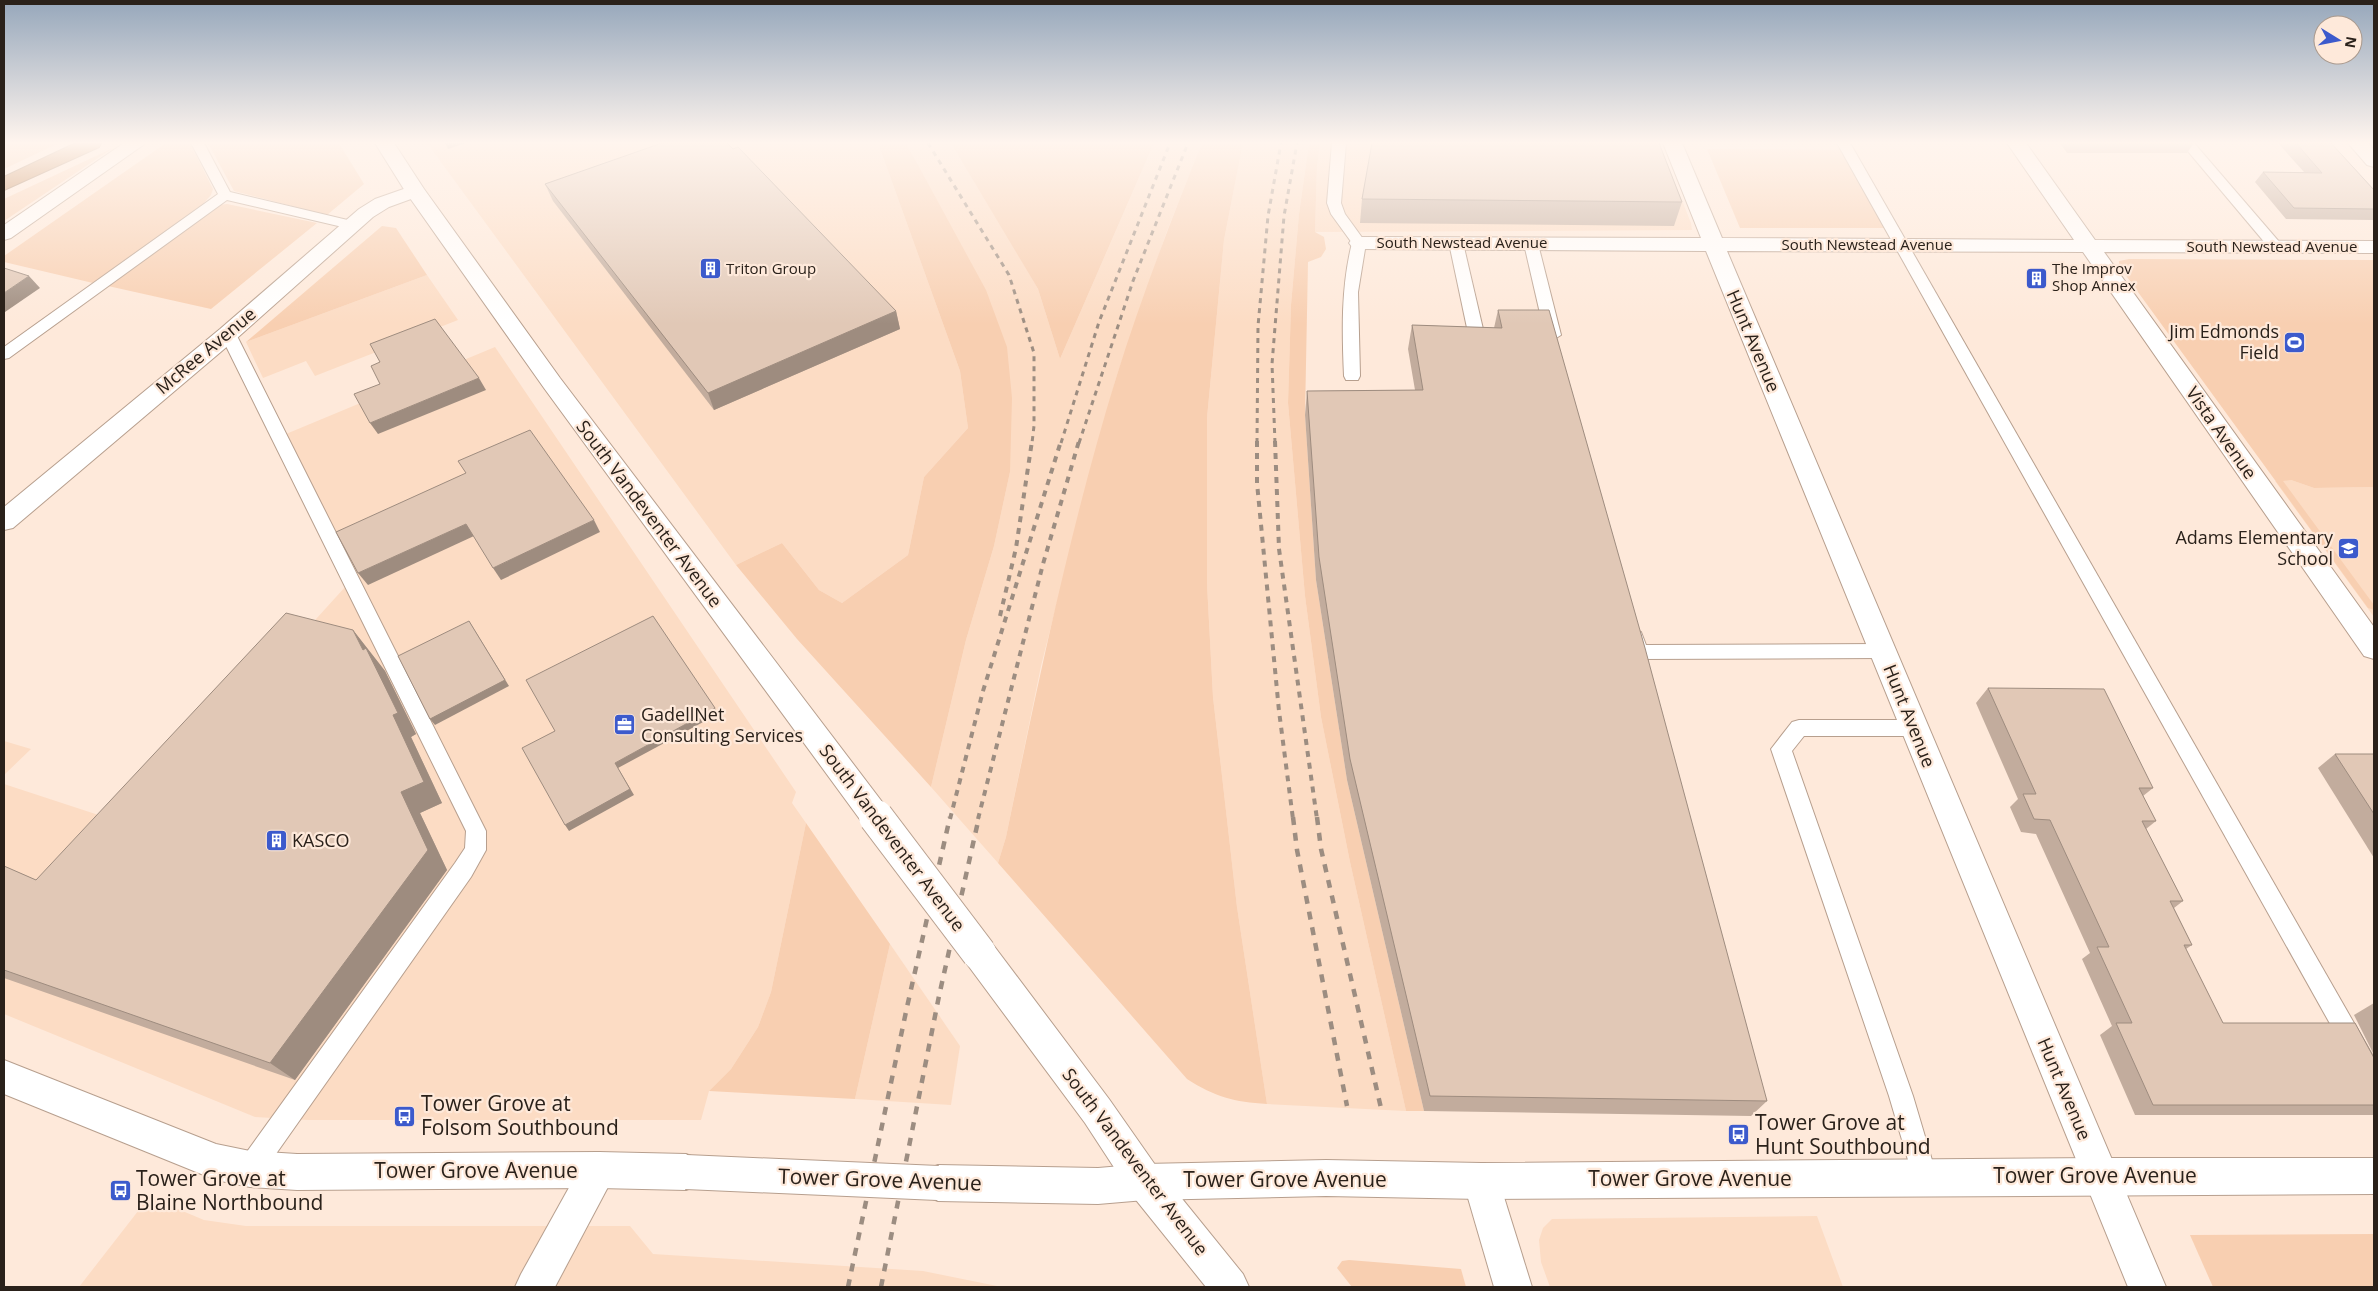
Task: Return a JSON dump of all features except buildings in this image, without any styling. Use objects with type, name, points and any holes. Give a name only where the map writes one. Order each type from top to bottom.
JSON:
[{"type":"street","points":[[4,234],[49,203]]},
{"type":"street","name":"McRee Avenue","points":[[4,521],[228,334],[351,225],[384,203]]},
{"type":"street","name":"South Vandeventer Avenue","points":[[423,203],[552,383],[1097,1111],[1145,1182],[1230,1287]]},
{"type":"street","name":"Hunt Avenue","points":[[1696,203],[2147,1287]]},
{"type":"street","name":"Vista Avenue","points":[[2058,203],[2374,648]]},
{"type":"street","name":"South Newstead Avenue","points":[[1359,243],[2374,247]]},
{"type":"street","name":"Tower Grove Avenue","points":[[4,1076],[216,1162],[250,1169],[297,1172],[599,1170],[938,1183],[1098,1186],[1145,1182],[1317,1178],[1481,1180],[2374,1176]]},
{"type":"street","points":[[534,1287],[599,1170]]},
{"type":"street","points":[[1481,1180],[1513,1287]]},
{"type":"lane","points":[[4,354],[214,203]]},
{"type":"lane","points":[[260,203],[351,225]]},
{"type":"lane","points":[[1334,203],[1338,214],[1359,243],[1353,264],[1352,376]]},
{"type":"lane","points":[[1876,203],[2374,1080]]},
{"type":"lane","points":[[2239,203],[2276,247]]},
{"type":"lane","points":[[1456,244],[1478,342]]},
{"type":"lane","points":[[1531,244],[1558,354]]},
{"type":"lane","points":[[228,334],[476,831],[475,850],[463,870],[250,1169]]},
{"type":"lane","points":[[1631,625],[1639,652],[1882,651]]},
{"type":"lane","points":[[1913,728],[1798,728],[1781,749],[1898,1087],[1926,1177]]},
{"type":"shaded area","points":[[4,203],[31,203],[4,221]]},
{"type":"shaded area","points":[[80,203],[204,203],[93,283],[4,262],[4,256]]},
{"type":"shaded area","points":[[281,203],[341,203],[327,215]]},
{"type":"shaded area","points":[[471,203],[900,203],[960,371],[968,428],[924,477],[908,555],[842,603],[819,590],[782,543],[736,565]]},
{"type":"shaded area","points":[[900,203],[939,203],[986,290],[1007,347],[1012,398],[1010,472],[994,546],[966,640],[931,787],[797,639],[736,565],[782,543],[819,590],[842,603],[908,555],[924,477],[968,428],[960,371]]},
{"type":"shaded area","points":[[933,203],[988,203],[1038,289],[1060,359],[1128,203],[1178,203],[1116,378],[1041,666],[1006,837],[998,863],[931,787],[966,640],[994,546],[1010,472]]},
{"type":"shaded area","points":[[987,203],[1128,203],[1060,359],[1038,289]]},
{"type":"shaded area","points":[[1178,203],[1231,203],[1224,240],[1207,418],[1207,584],[1213,697],[1237,907],[1267,1104],[1225,1098],[1187,1079],[998,863],[1006,837],[1069,549],[1099,434],[1126,348]]},
{"type":"shaded area","points":[[1231,203],[1301,203],[1291,305],[1288,403],[1305,596],[1321,717],[1350,862],[1406,1111],[1267,1104],[1237,907],[1213,697],[1207,584],[1207,418],[1224,240]]},
{"type":"shaded area","points":[[1301,203],[1316,203],[1315,232],[1324,237],[1326,249],[1321,257],[1308,262],[1305,415],[1316,580],[1347,780],[1424,1111],[1406,1111],[1350,862],[1321,717],[1305,596],[1288,403],[1291,305]]},
{"type":"shaded area","points":[[1316,203],[1683,203],[1692,230],[1315,232]]},
{"type":"shaded area","points":[[1730,203],[1873,203],[1886,228],[1740,228]]},
{"type":"shaded area","points":[[227,204],[317,223],[211,309],[108,286],[219,205]]},
{"type":"shaded area","points":[[382,226],[396,228],[427,275],[246,342]]},
{"type":"shaded area","name":"Jim Edmonds Field","points":[[2129,259],[2374,260],[2374,487],[2314,488],[2291,480],[2283,481],[2374,605],[2374,610],[2368,608],[2119,266],[2119,261]]},
{"type":"shaded area","points":[[427,275],[458,320],[315,376],[306,361],[263,378],[246,342]]},
{"type":"shaded area","points":[[495,347],[796,792],[792,803],[806,823],[771,992],[758,1027],[731,1069],[709,1091],[701,1120],[309,1120],[255,1117],[4,1014],[4,784],[129,825],[356,575],[286,434]]},
{"type":"shaded area","name":"Adams Elementary School","points":[[2291,480],[2314,488],[2374,487],[2374,617],[2275,481]]},
{"type":"shaded area","points":[[4,741],[31,749],[4,775]]},
{"type":"shaded area","points":[[806,823],[890,944],[855,1099],[709,1091],[731,1069],[758,1027],[771,992]]},
{"type":"shaded area","points":[[890,944],[960,1046],[951,1105],[855,1099]]},
{"type":"shaded area","points":[[149,1197],[204,1220],[246,1226],[630,1226],[653,1254],[923,1271],[1002,1287],[79,1287]]},
{"type":"shaded area","points":[[1817,1216],[1843,1287],[1550,1287],[1541,1262],[1539,1240],[1543,1228],[1552,1219]]},
{"type":"shaded area","points":[[2374,1234],[2374,1287],[2213,1287],[2190,1235]]},
{"type":"shaded area","points":[[1342,1261],[1461,1269],[1466,1287],[1352,1287],[1337,1268]]},
{"type":"railway","points":[[965,203],[1009,275],[1034,353],[1034,426],[1032,443]]},
{"type":"railway","points":[[1061,443],[1099,322],[1146,203]]},
{"type":"railway","points":[[1079,443],[1133,281],[1164,203]]},
{"type":"railway","points":[[1257,443],[1258,326],[1270,203]]},
{"type":"railway","points":[[1275,443],[1272,364],[1286,203]]},
{"type":"railway","points":[[1000,616],[1016,548],[1032,441]]},
{"type":"railway","points":[[950,819],[983,691],[1061,441]]},
{"type":"railway","points":[[978,819],[1043,564],[1079,441]]},
{"type":"railway","points":[[1275,441],[1279,549],[1317,819]]},
{"type":"railway","points":[[1257,443],[1257,483],[1279,711],[1293,819]]},
{"type":"railway","points":[[848,1287],[907,1007],[950,817]]},
{"type":"railway","points":[[881,1287],[939,996],[979,817]]},
{"type":"railway","points":[[1293,817],[1297,850],[1347,1106]]},
{"type":"railway","points":[[1317,817],[1321,849],[1381,1108]]},
{"type":"place","name":"Triton Group","points":[[710,269]]},
{"type":"place","name":"The Improv Shop Annex","points":[[2036,278]]},
{"type":"place","name":"Jim Edmonds Field","points":[[2295,342]]},
{"type":"place","name":"Adams Elementary School","points":[[2349,548]]},
{"type":"place","name":"GadellNet Consulting Services","points":[[625,725]]},
{"type":"place","name":"KASCO","points":[[276,841]]},
{"type":"place","name":"Tower Grove at Folsom Southbound","points":[[405,1116]]},
{"type":"place","name":"Tower Grove at Hunt Southbound","points":[[1739,1135]]},
{"type":"place","name":"Tower Grove at Blaine Northbound","points":[[120,1191]]}]
